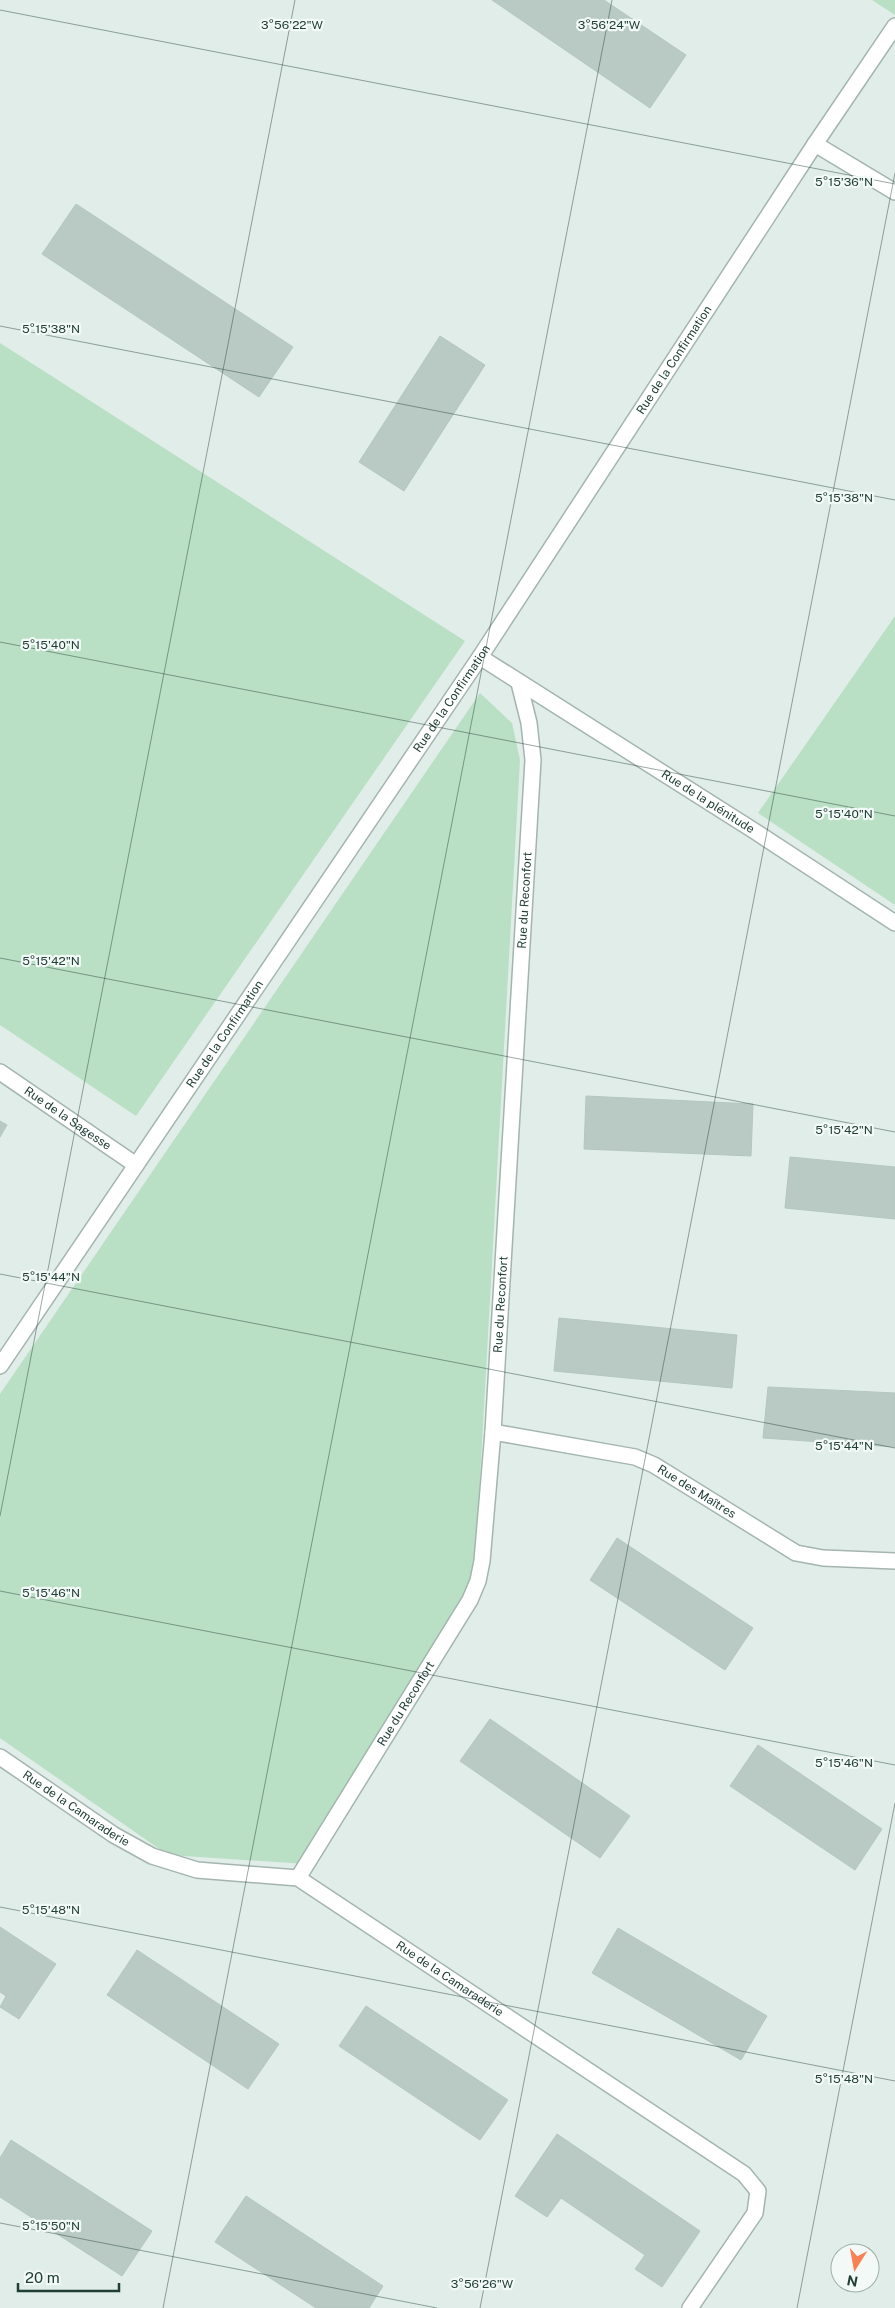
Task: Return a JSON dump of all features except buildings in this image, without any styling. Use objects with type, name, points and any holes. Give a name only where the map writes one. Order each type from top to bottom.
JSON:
[{"type":"street","name":"Rue de la Confirmation","points":[[0,1366],[480,657],[815,144],[895,26]]},
{"type":"street","points":[[815,144],[895,192]]},
{"type":"street","name":"Rue de la plénitude","points":[[480,657],[740,821],[895,923]]},
{"type":"street","name":"Rue du Reconfort","points":[[298,1878],[470,1600],[478,1581],[482,1562],[493,1432],[533,760],[529,723],[519,683]]},
{"type":"street","name":"Rue de la Sagesse","points":[[0,1072],[136,1165]]},
{"type":"street","name":"Rue des Maîtres","points":[[493,1432],[635,1457],[654,1465],[796,1552],[823,1558],[895,1561]]},
{"type":"street","name":"Rue de la Camaraderie","points":[[0,1757],[114,1836],[152,1856],[197,1870],[298,1878],[744,2174],[758,2191],[755,2213],[690,2308]]},
{"type":"green space","points":[[872,0],[895,0],[895,15]]},
{"type":"green space","points":[[0,343],[465,641],[136,1116],[0,1025]]},
{"type":"green space","points":[[895,616],[895,905],[758,813]]},
{"type":"green space","points":[[480,693],[512,723],[520,760],[474,1587],[306,1864],[168,1855],[0,1738],[0,1394]]}]
